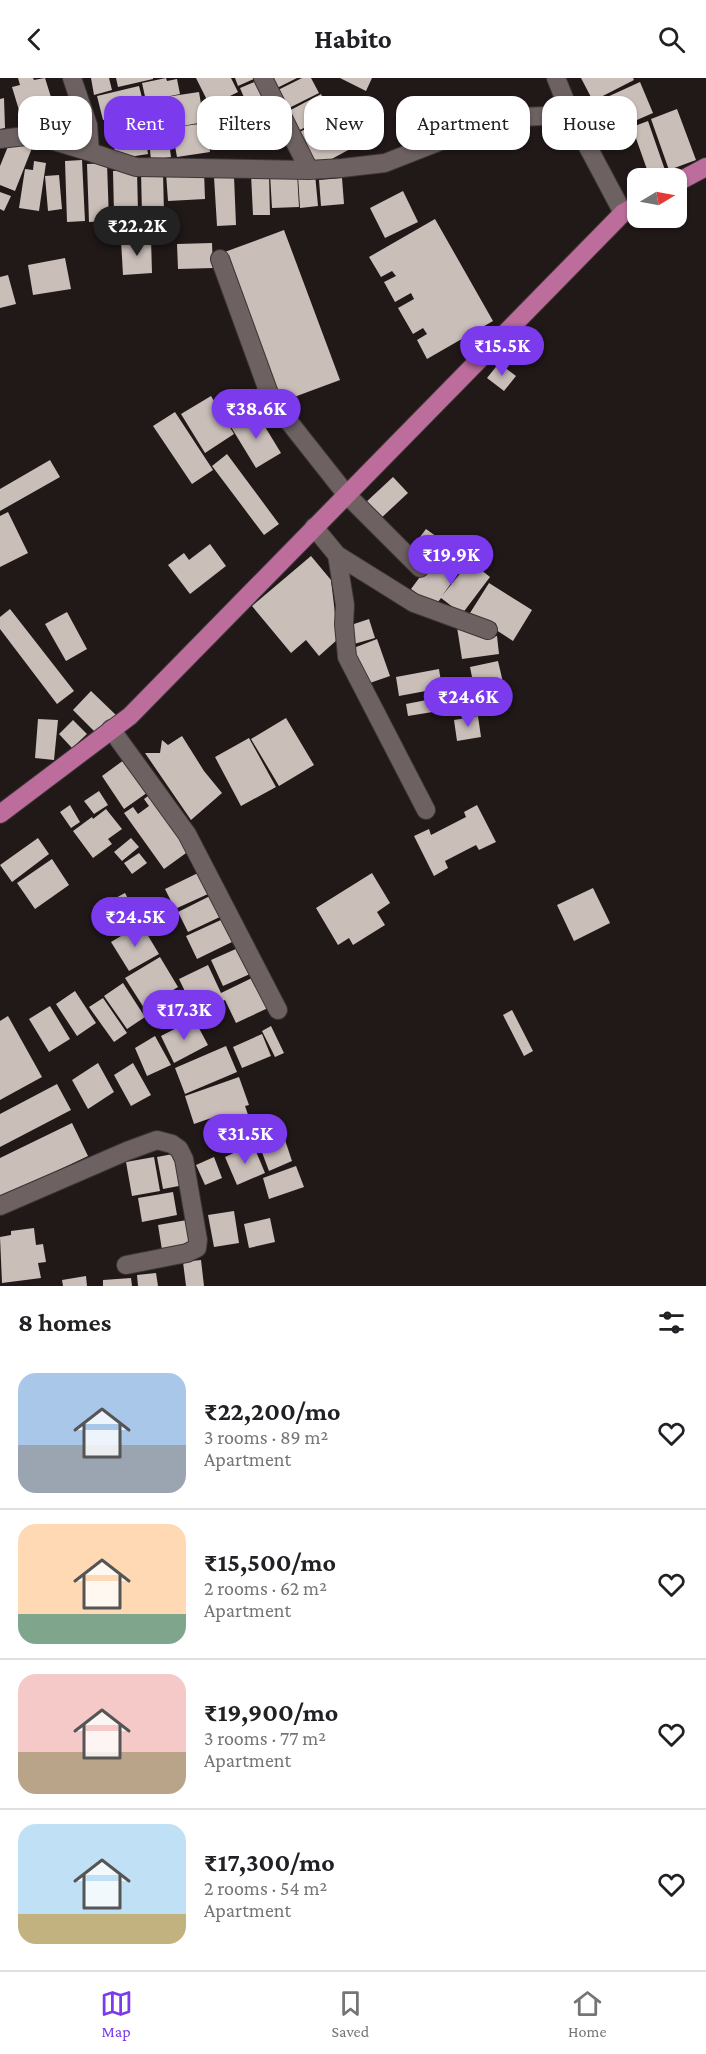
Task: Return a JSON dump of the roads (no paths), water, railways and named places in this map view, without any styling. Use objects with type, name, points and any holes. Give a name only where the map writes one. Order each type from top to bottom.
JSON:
[{"type":"main road","points":[[687,177],[706,167]]},
{"type":"main road","points":[[0,814],[130,716],[346,494],[627,212]]},
{"type":"street","points":[[72,78],[88,125],[90,152]]},
{"type":"street","points":[[263,78],[309,170]]},
{"type":"street","points":[[556,78],[563,96]]},
{"type":"street","points":[[0,139],[34,135],[136,167],[309,170],[385,163],[456,135],[519,117],[542,116]]},
{"type":"street","points":[[593,150],[627,204]]},
{"type":"street","points":[[220,260],[271,399],[346,494],[420,568]]},
{"type":"street","points":[[314,527],[337,555],[414,603],[488,630]]},
{"type":"street","points":[[337,555],[345,605],[347,657],[426,810]]},
{"type":"street","points":[[111,729],[187,834],[278,1010]]},
{"type":"street","points":[[0,1206],[157,1140],[172,1144],[179,1149],[184,1159],[198,1240],[197,1248],[187,1253],[126,1264]]}]
